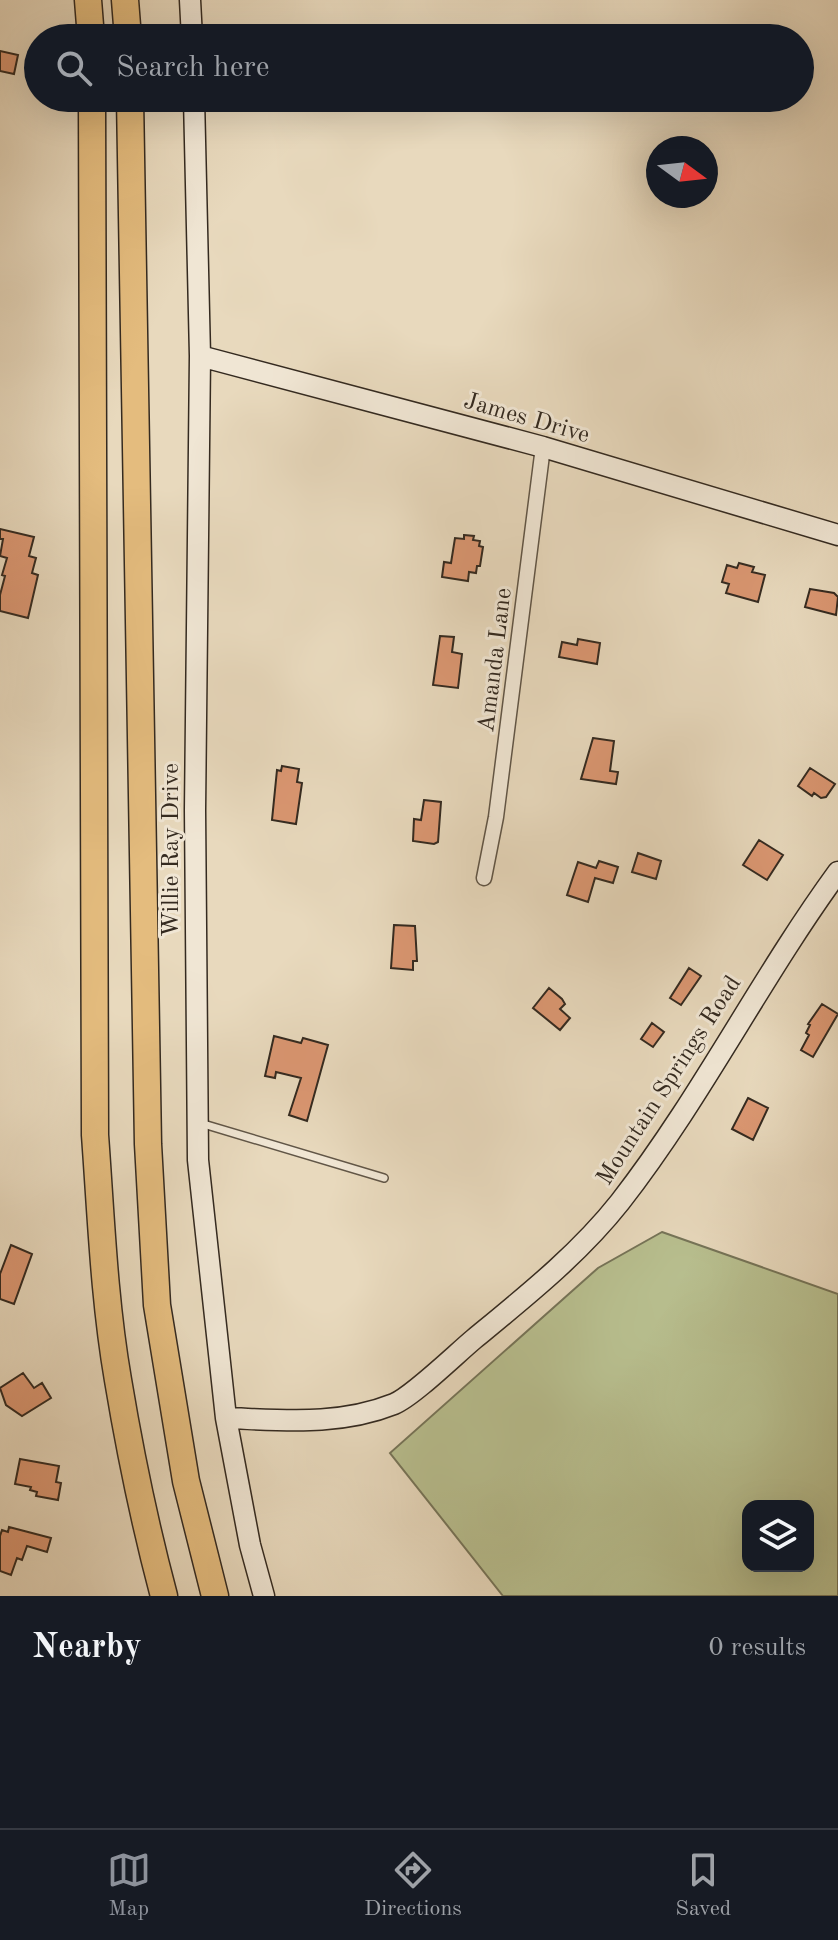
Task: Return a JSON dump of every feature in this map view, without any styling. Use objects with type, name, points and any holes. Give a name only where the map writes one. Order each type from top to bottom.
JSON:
[{"type":"highway","points":[[88,0],[90,24]]},
{"type":"highway","points":[[125,0],[127,24]]},
{"type":"highway","points":[[92,112],[95,1135],[117,1377],[148,1535],[164,1596]]},
{"type":"highway","points":[[130,112],[150,1188],[157,1305],[186,1481],[215,1596]]},
{"type":"street","points":[[190,0],[191,24]]},
{"type":"street","name":"Willie Ray Drive","points":[[194,112],[200,356],[195,810],[198,1160],[226,1418],[250,1545],[264,1596]]},
{"type":"street","name":"James Drive","points":[[200,356],[543,447],[838,535]]},
{"type":"street","name":"Amanda Lane","points":[[484,878],[496,817],[543,447]]},
{"type":"street","name":"Mountain Springs Road","points":[[226,1418],[313,1422],[363,1415],[398,1402],[560,1266],[619,1204],[682,1116],[796,930],[838,872]]},
{"type":"lane","points":[[198,1122],[384,1178]]},
{"type":"green space","points":[[662,1232],[838,1294],[838,1596],[503,1596],[390,1453],[598,1268]]},
{"type":"building","points":[[0,51],[18,55],[14,74],[0,71]]},
{"type":"building","points":[[0,529],[34,537],[29,556],[36,558],[32,573],[38,575],[28,618],[0,611],[5,576],[2,575],[7,558],[0,556],[3,539],[0,539]]},
{"type":"building","points":[[464,535],[474,536],[473,540],[480,541],[479,546],[483,547],[480,566],[477,566],[476,573],[469,572],[468,581],[442,577],[444,562],[451,563],[455,538],[464,539]]},
{"type":"building","points":[[739,563],[754,567],[752,572],[765,575],[758,602],[726,593],[729,584],[722,582],[727,565],[737,568]]},
{"type":"building","points":[[810,589],[834,593],[838,597],[836,615],[805,607]]},
{"type":"building","points":[[440,636],[454,637],[452,652],[462,654],[458,688],[433,685]]},
{"type":"building","points":[[578,639],[600,643],[597,664],[559,657],[562,642],[577,645]]},
{"type":"building","points":[[593,738],[614,741],[610,771],[618,772],[616,784],[581,779]]},
{"type":"building","points":[[282,766],[299,769],[297,782],[302,783],[296,824],[272,820],[277,770],[281,771]]},
{"type":"building","points":[[810,768],[835,784],[826,797],[821,798],[814,793],[812,796],[798,786]]},
{"type":"building","points":[[424,800],[441,802],[438,842],[434,844],[413,841],[414,819],[421,820]]},
{"type":"building","points":[[759,840],[783,855],[767,880],[743,865]]},
{"type":"building","points":[[638,853],[661,861],[656,879],[632,872]]},
{"type":"building","points":[[599,861],[618,867],[613,883],[595,878],[588,902],[567,895],[578,862],[596,868]]},
{"type":"building","points":[[394,925],[415,926],[417,961],[413,961],[413,970],[391,968]]},
{"type":"building","points":[[689,968],[701,976],[681,1005],[670,998]]},
{"type":"building","points":[[549,988],[562,999],[565,1004],[560,1009],[570,1018],[560,1030],[533,1008]]},
{"type":"building","points":[[822,1004],[838,1014],[813,1057],[801,1050],[809,1035],[806,1033],[808,1024]]},
{"type":"building","points":[[652,1023],[664,1032],[653,1047],[641,1039]]},
{"type":"building","points":[[274,1036],[301,1043],[303,1038],[328,1045],[307,1121],[289,1115],[301,1078],[276,1072],[275,1078],[265,1076]]},
{"type":"building","points":[[748,1098],[768,1108],[753,1140],[732,1129]]},
{"type":"building","points":[[11,1245],[32,1254],[14,1304],[0,1299],[0,1274]]},
{"type":"building","points":[[23,1373],[34,1388],[42,1383],[51,1398],[22,1416],[6,1405],[0,1388]]},
{"type":"building","points":[[20,1459],[59,1466],[56,1482],[61,1483],[58,1500],[36,1496],[37,1492],[30,1490],[31,1487],[15,1484]]},
{"type":"building","points":[[9,1527],[51,1538],[47,1552],[27,1546],[22,1560],[17,1558],[11,1575],[0,1571],[0,1536],[2,1530],[8,1532]]}]
